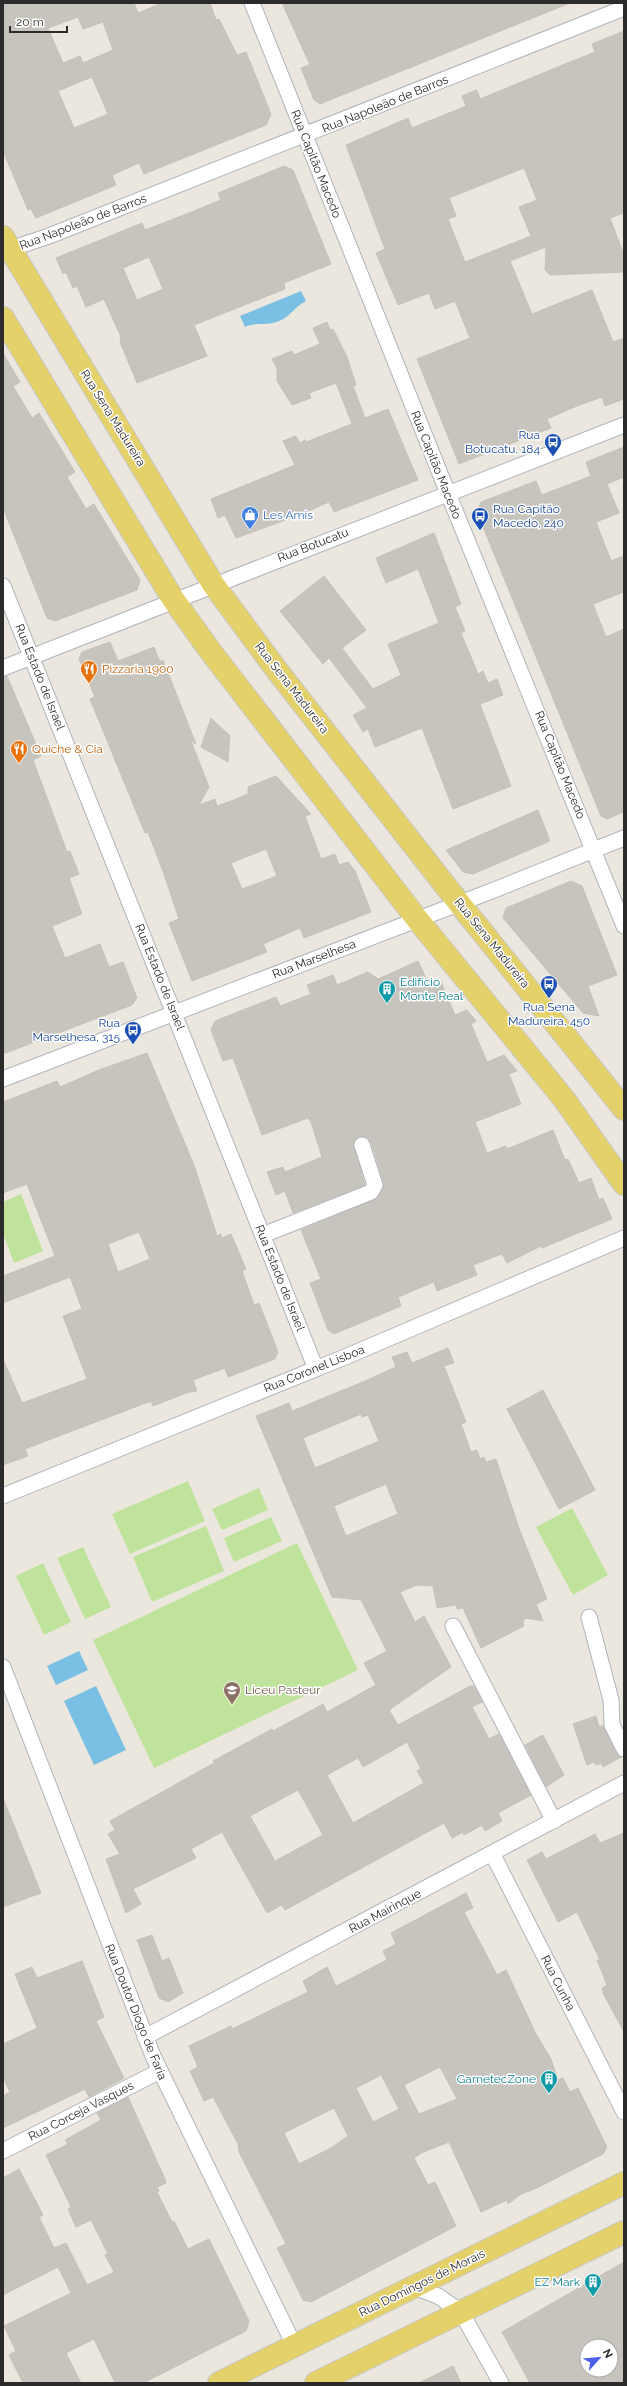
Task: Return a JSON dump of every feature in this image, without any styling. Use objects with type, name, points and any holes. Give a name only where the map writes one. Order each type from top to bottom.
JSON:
[{"type":"main road","name":"Rua Sena Madureira","points":[[6,243],[213,584],[279,673],[459,903],[624,1109]]},
{"type":"main road","points":[[3,318],[173,599],[211,652],[417,919],[564,1099],[624,1184]]},
{"type":"main road","name":"Rua Domingos de Morais","points":[[220,2383],[294,2345],[624,2183]]},
{"type":"main road","points":[[316,2383],[624,2232]]},
{"type":"street","name":"Rua Capitão Macedo","points":[[252,3],[448,494],[594,849],[624,926]]},
{"type":"street","name":"Rua Napoleão de Barros","points":[[6,243],[50,236],[624,8]]},
{"type":"street","name":"Rua Botucatu","points":[[3,668],[173,599],[448,494],[624,424]]},
{"type":"street","name":"Rua Estado de Israel","points":[[3,586],[316,1369]]},
{"type":"street","name":"Rua Marselhesa","points":[[3,1079],[624,838]]},
{"type":"street","points":[[263,1235],[371,1192],[375,1185],[374,1177],[362,1146]]},
{"type":"street","name":"Rua Coronel Lisboa","points":[[3,1496],[316,1369],[624,1238]]},
{"type":"street","points":[[589,1617],[611,1700],[612,1725],[624,1749]]},
{"type":"street","points":[[453,1626],[554,1821]]},
{"type":"street","name":"Rua Doutor Diogo de Faria","points":[[3,1668],[145,2037],[160,2071],[294,2345]]},
{"type":"street","name":"Rua Mairinque","points":[[145,2037],[493,1854],[624,1783]]},
{"type":"street","name":"Rua Cunha","points":[[493,1854],[624,2112]]},
{"type":"street","name":"Rua Corceja Vasques","points":[[3,2151],[160,2071]]},
{"type":"street","points":[[414,2286],[438,2296],[461,2312],[501,2383]]},
{"type":"green space","points":[[21,1194],[43,1251],[14,1263],[3,1233],[3,1202]]},
{"type":"green space","points":[[188,1481],[205,1521],[130,1554],[112,1514]]},
{"type":"green space","points":[[259,1488],[268,1510],[222,1530],[212,1509]]},
{"type":"green space","points":[[572,1508],[608,1575],[573,1595],[536,1527]]},
{"type":"green space","points":[[271,1517],[282,1541],[234,1562],[224,1538]]},
{"type":"green space","points":[[206,1526],[224,1571],[152,1602],[133,1557]]},
{"type":"green space","points":[[297,1543],[358,1670],[154,1768],[93,1640]]},
{"type":"green space","points":[[83,1547],[111,1607],[85,1619],[57,1558]]},
{"type":"green space","points":[[43,1563],[71,1622],[44,1635],[16,1576]]},
{"type":"water","points":[[301,291],[306,301],[283,319],[275,322],[245,327],[240,316]]},
{"type":"water","points":[[79,1651],[88,1670],[56,1685],[47,1666]]},
{"type":"water","points":[[96,1686],[126,1750],[94,1765],[64,1701]]},
{"type":"building","points":[[3,3],[134,3],[138,13],[162,3],[210,3],[216,20],[219,19],[237,55],[246,52],[271,114],[266,125],[144,174],[139,163],[112,175],[116,185],[36,218],[31,209],[28,210],[3,151]],"holes":[[[78,17],[83,29],[103,22],[113,50],[83,63],[80,56],[63,63],[48,28]],[[92,77],[108,114],[74,128],[58,91]]]},
{"type":"building","points":[[282,3],[570,3],[320,104],[314,100],[301,68],[310,65]]},
{"type":"building","points":[[624,31],[624,213],[610,218],[624,255],[624,272],[550,275],[545,270],[546,247],[510,261],[532,314],[592,290],[613,342],[624,338],[624,399],[605,406],[602,397],[577,406],[547,419],[551,428],[459,464],[417,359],[470,338],[455,301],[435,309],[429,293],[398,305],[376,253],[385,249],[346,145],[408,118],[412,128],[466,106],[462,96],[477,90],[480,99],[595,52],[592,44]],"holes":[[[524,168],[537,200],[519,207],[531,236],[465,262],[448,219],[456,216],[449,198]]]},
{"type":"building","points":[[284,166],[293,170],[331,264],[284,283],[285,289],[194,325],[207,356],[137,383],[120,342],[121,337],[104,299],[86,307],[77,286],[73,288],[66,272],[63,274],[56,258],[142,223],[145,230],[189,213],[221,200],[218,193]],"holes":[[[149,257],[163,289],[137,300],[123,268]]]},
{"type":"building","points":[[327,322],[330,330],[333,329],[347,357],[356,385],[353,386],[365,418],[388,409],[418,480],[334,512],[329,502],[302,514],[236,538],[225,515],[218,518],[211,499],[295,465],[283,441],[296,436],[300,443],[305,440],[306,442],[352,424],[336,383],[309,393],[311,398],[292,405],[277,381],[277,368],[272,359],[292,351],[294,355],[320,344],[313,328]]},
{"type":"building","points":[[3,353],[20,382],[13,386],[32,418],[39,413],[75,472],[67,477],[86,509],[94,504],[140,580],[137,590],[55,621],[47,618],[3,508]]},
{"type":"building","points":[[624,447],[624,477],[607,484],[619,513],[596,522],[611,561],[624,556],[624,592],[593,604],[606,637],[624,629],[624,812],[607,819],[601,816],[477,512],[481,502],[536,481],[542,495],[591,476],[586,462]]},
{"type":"building","points":[[434,533],[461,604],[455,607],[465,631],[461,633],[478,674],[483,671],[488,683],[497,679],[503,695],[480,704],[511,786],[453,809],[422,728],[375,747],[368,729],[363,732],[353,715],[367,708],[329,658],[323,664],[280,611],[324,576],[366,630],[342,648],[373,689],[401,675],[388,644],[439,623],[418,569],[386,583],[376,558]]},
{"type":"building","points":[[110,642],[118,661],[154,647],[160,662],[163,660],[196,744],[191,741],[209,787],[199,805],[215,799],[217,806],[234,800],[248,794],[248,787],[276,776],[311,814],[305,816],[321,859],[335,854],[339,865],[348,862],[355,871],[371,912],[304,938],[300,928],[263,944],[267,952],[192,981],[169,923],[179,919],[164,874],[148,832],[145,833],[90,699],[95,697],[79,659],[82,652]],"holes":[[[266,849],[277,876],[242,889],[231,863]]]},
{"type":"building","points":[[7,676],[41,756],[33,760],[67,852],[70,851],[79,874],[69,878],[82,914],[52,926],[65,958],[100,944],[109,967],[123,962],[137,998],[132,1005],[3,1054],[3,677]]},
{"type":"building","points":[[211,718],[230,736],[228,762],[201,747]]},
{"type":"building","points":[[538,810],[550,841],[473,874],[463,872],[446,850]]},
{"type":"building","points":[[571,881],[582,886],[617,975],[588,986],[599,1016],[583,1013],[503,918],[506,908]]},
{"type":"building","points":[[418,961],[431,989],[441,982],[455,1015],[467,1010],[476,1021],[471,1024],[487,1062],[504,1055],[517,1071],[509,1074],[521,1104],[475,1122],[487,1153],[506,1146],[507,1149],[553,1130],[565,1160],[568,1159],[579,1183],[591,1178],[599,1200],[603,1198],[612,1219],[542,1248],[541,1246],[507,1263],[502,1254],[473,1265],[477,1275],[437,1291],[434,1282],[398,1297],[401,1306],[334,1334],[328,1330],[310,1283],[321,1279],[301,1230],[374,1200],[379,1196],[384,1183],[371,1142],[368,1138],[360,1136],[353,1144],[365,1185],[293,1213],[285,1191],[276,1195],[267,1172],[283,1167],[285,1172],[322,1157],[311,1122],[308,1118],[262,1135],[233,1058],[223,1061],[211,1030],[215,1021],[276,997],[280,1006],[311,994],[307,985],[333,975],[337,985],[368,972],[378,979]]},
{"type":"building","points":[[147,1053],[194,1165],[217,1236],[221,1234],[222,1238],[231,1234],[246,1269],[242,1271],[254,1305],[259,1303],[278,1352],[275,1359],[228,1377],[225,1368],[193,1380],[197,1391],[189,1392],[153,1406],[151,1401],[25,1449],[28,1456],[3,1465],[3,1359],[22,1403],[87,1379],[63,1316],[82,1309],[70,1277],[3,1303],[3,1276],[55,1256],[27,1184],[3,1193],[3,1102],[57,1081],[60,1087],[99,1070]],"holes":[[[139,1232],[150,1259],[118,1272],[108,1244]]]},
{"type":"building","points":[[448,1348],[454,1363],[444,1366],[466,1422],[461,1424],[471,1452],[477,1450],[480,1459],[484,1457],[486,1462],[496,1459],[520,1531],[547,1599],[536,1604],[543,1621],[525,1618],[523,1622],[524,1626],[481,1648],[463,1608],[457,1609],[456,1605],[437,1608],[433,1586],[417,1585],[400,1592],[415,1622],[424,1616],[451,1667],[389,1710],[398,1725],[470,1686],[474,1686],[482,1702],[472,1707],[489,1739],[499,1734],[531,1795],[498,1813],[502,1821],[485,1831],[482,1825],[464,1835],[463,1832],[452,1838],[444,1823],[285,1910],[282,1905],[267,1913],[222,1832],[191,1849],[196,1858],[133,1889],[141,1904],[126,1913],[106,1859],[120,1854],[108,1834],[115,1830],[110,1821],[214,1763],[213,1761],[272,1729],[273,1731],[323,1704],[327,1712],[376,1685],[364,1663],[387,1651],[361,1600],[332,1597],[256,1416],[289,1403],[292,1411],[365,1381],[396,1367],[392,1357],[407,1352],[412,1363]],"holes":[[[361,1414],[362,1417],[368,1415],[379,1441],[315,1468],[303,1438]],[[386,1484],[398,1514],[346,1536],[334,1506]],[[407,1742],[421,1769],[417,1771],[424,1783],[353,1823],[327,1775],[358,1758],[363,1767]],[[298,1790],[323,1835],[275,1861],[250,1816]]]},
{"type":"building","points":[[543,1390],[595,1490],[559,1509],[507,1409]]},
{"type":"building","points":[[596,1716],[599,1727],[603,1725],[616,1753],[621,1757],[603,1767],[601,1763],[596,1765],[594,1762],[587,1765],[573,1724]]},
{"type":"building","points":[[543,1735],[564,1775],[546,1787],[525,1745]]},
{"type":"building","points":[[3,1798],[41,1893],[3,1907]]},
{"type":"building","points":[[624,1833],[624,2032],[604,1995],[602,1988],[607,1985],[597,1960],[600,1960],[577,1912],[558,1922],[527,1860],[542,1852],[546,1859],[595,1834],[600,1843]]},
{"type":"building","points":[[466,1893],[473,1908],[464,1912],[497,1975],[506,1970],[536,2034],[551,2059],[558,2080],[563,2078],[570,2092],[578,2088],[607,2147],[603,2154],[537,2188],[521,2194],[508,2204],[507,2200],[481,2212],[449,2142],[421,2153],[414,2158],[428,2185],[435,2182],[456,2226],[311,2302],[303,2300],[277,2248],[286,2244],[239,2152],[238,2144],[213,2097],[204,2101],[190,2071],[198,2067],[189,2046],[231,2026],[232,2029],[308,1992],[303,1981],[327,1967],[336,1986],[387,1960],[383,1951],[396,1944],[391,1933]],"holes":[[[440,2067],[457,2099],[419,2114],[404,2085]],[[381,2075],[399,2109],[373,2122],[356,2088]],[[334,2108],[348,2136],[331,2148],[299,2164],[284,2133]]]},
{"type":"building","points":[[152,1935],[162,1961],[169,1958],[183,1993],[168,2002],[159,1998],[137,1940]]},
{"type":"building","points":[[82,1961],[104,2017],[96,2021],[124,2078],[89,2097],[85,2089],[3,2128],[3,2096],[10,2092],[3,2077],[3,2044],[37,2028],[15,1974],[32,1967],[37,1978]]},
{"type":"building","points":[[128,2097],[165,2179],[166,2183],[157,2187],[159,2191],[157,2192],[172,2222],[174,2221],[188,2249],[209,2239],[249,2321],[246,2331],[143,2383],[115,2383],[94,2339],[66,2353],[81,2383],[23,2383],[9,2355],[16,2351],[4,2326],[71,2293],[58,2267],[3,2295],[3,2178],[19,2169],[43,2215],[39,2217],[54,2248],[66,2243],[87,2285],[114,2272],[105,2255],[108,2254],[91,2220],[76,2227],[68,2209],[71,2207],[46,2155],[68,2144],[65,2140],[101,2120],[97,2113]]},
{"type":"building","name":"EZ Mark","points":[[624,2262],[624,2383],[530,2383],[502,2332]]},
{"type":"building","points":[[453,2366],[461,2383],[419,2383]]},
{"type":"place","name":"Rua Botucatu, 184","points":[[553,457]]},
{"type":"place","name":"Les Amis","points":[[250,530]]},
{"type":"place","name":"Rua Capitão Macedo, 240","points":[[480,531]]},
{"type":"place","name":"Pizzaria 1900","points":[[89,684]]},
{"type":"place","name":"Quiche & Cia","points":[[19,764]]},
{"type":"place","name":"Rua Sena Madureira, 450","points":[[549,999]]},
{"type":"place","name":"Edifício Monte Real","points":[[387,1004]]},
{"type":"place","name":"Rua Marselhesa, 315","points":[[133,1045]]},
{"type":"place","name":"Liceu Pasteur","points":[[232,1705]]},
{"type":"place","name":"GametecZone","points":[[549,2094]]},
{"type":"place","name":"EZ Mark","points":[[593,2297]]}]
